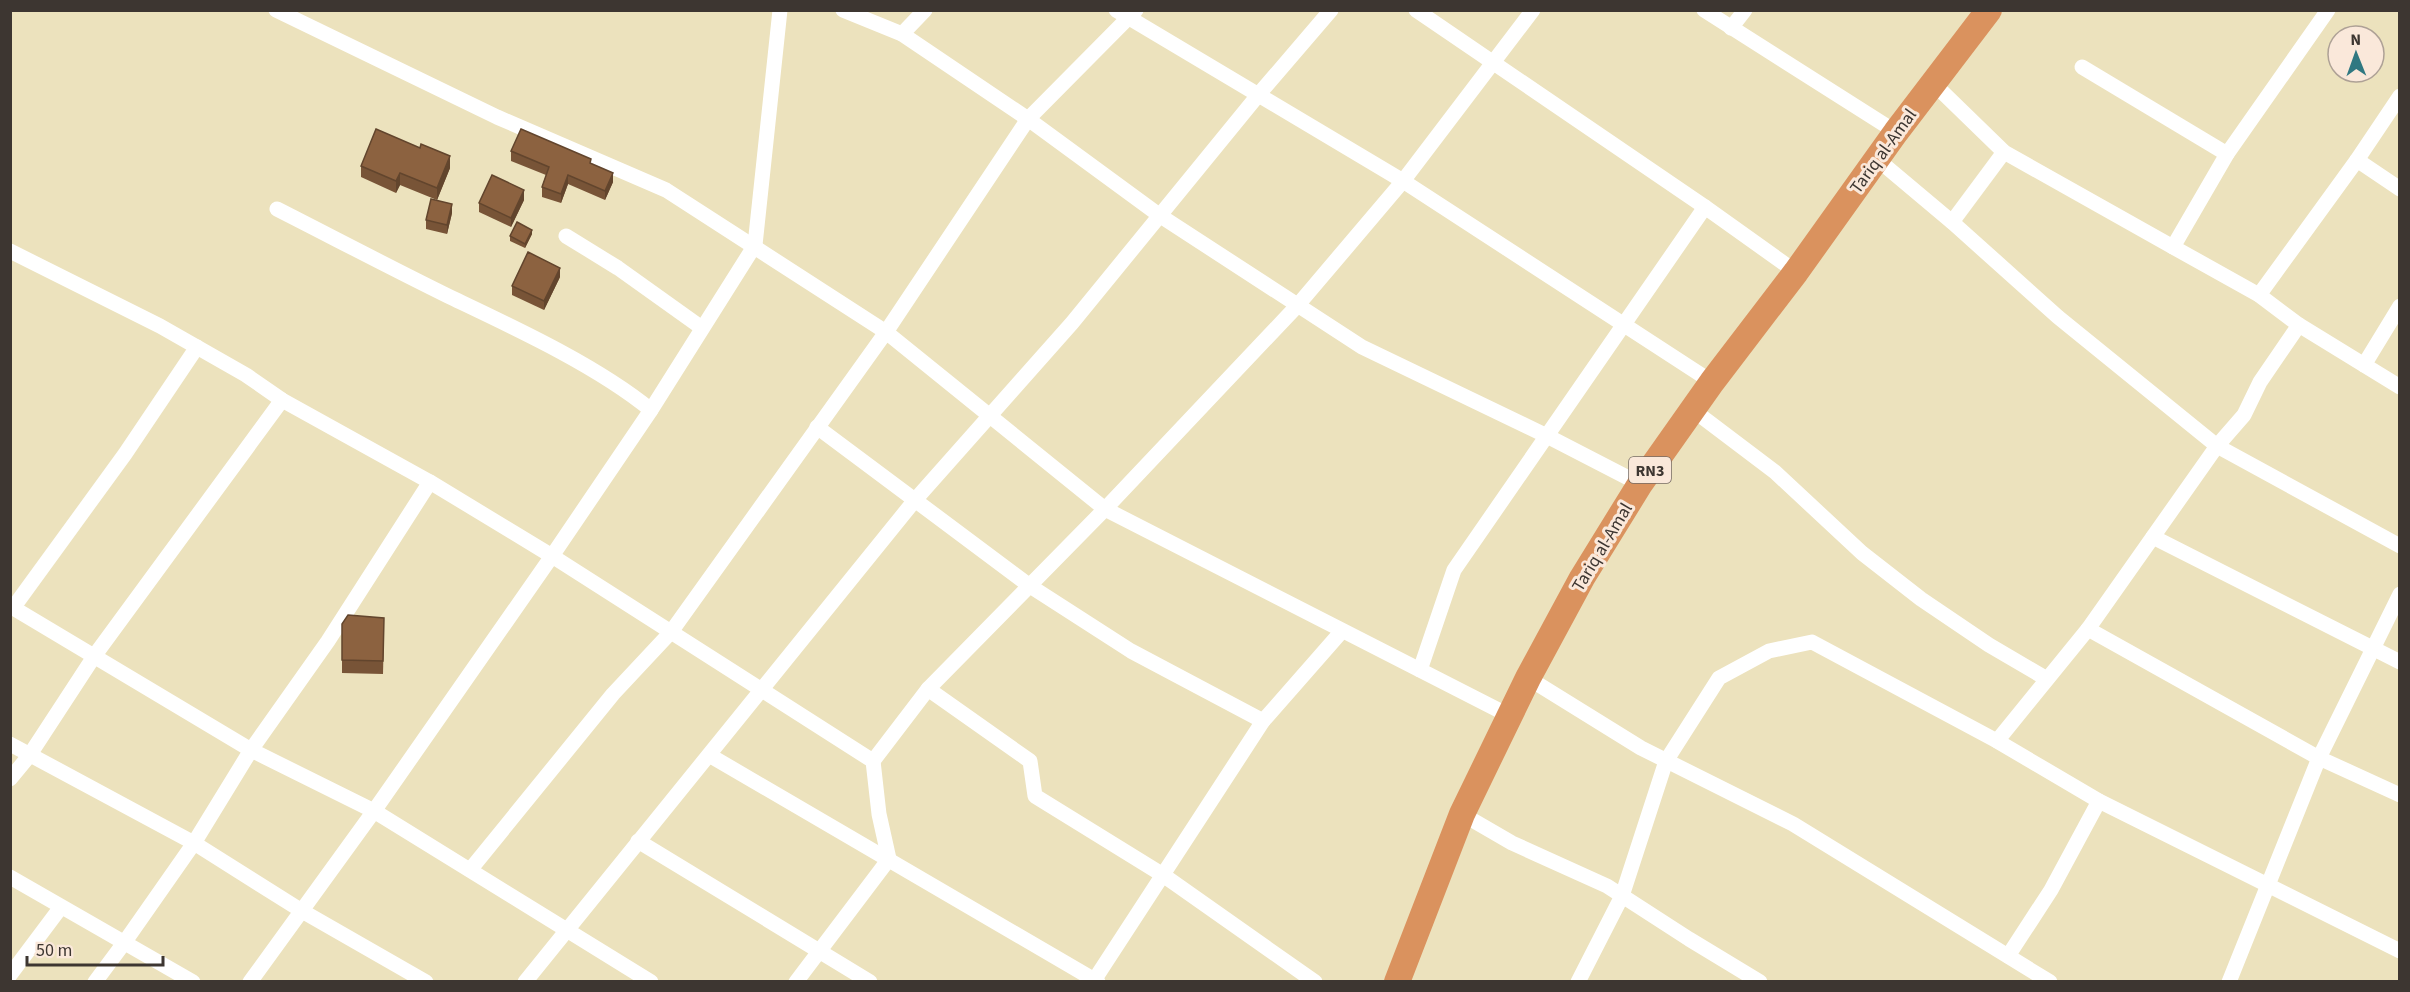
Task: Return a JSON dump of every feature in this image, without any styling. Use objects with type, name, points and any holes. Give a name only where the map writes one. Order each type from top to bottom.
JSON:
[{"type":"highway","name":"Tariq al-Amal","points":[[1397,981],[1462,814],[1528,678],[1582,578],[1640,484],[1712,382],[1989,10]]},
{"type":"street","points":[[276,10],[497,117],[666,190],[886,332],[1105,509],[1510,716]]},
{"type":"street","points":[[250,981],[375,811],[552,556],[651,410],[754,245],[780,10]]},
{"type":"street","points":[[843,10],[902,34],[1028,119],[1159,215],[1362,347],[1547,436],[1640,484]]},
{"type":"street","points":[[902,34],[925,10]]},
{"type":"street","points":[[525,981],[915,500],[1072,323],[1259,94],[1331,10]]},
{"type":"street","points":[[1416,10],[1705,207],[1796,272]]},
{"type":"street","points":[[796,981],[889,859],[879,814],[873,761],[928,689],[1105,509],[1297,306],[1403,181],[1533,10]]},
{"type":"street","points":[[1704,10],[1896,132]]},
{"type":"street","points":[[1731,28],[1745,10]]},
{"type":"street","points":[[2174,247],[2227,154],[2328,10]]},
{"type":"street","points":[[470,870],[613,694],[671,632],[886,332],[1028,119],[1127,13],[1403,181],[1712,382]]},
{"type":"street","points":[[2082,67],[2227,154]]},
{"type":"street","points":[[1934,83],[2004,152],[2259,295],[2299,324],[2400,387]]},
{"type":"street","points":[[2259,295],[2357,160],[2400,96]]},
{"type":"street","points":[[1952,222],[2004,152]]},
{"type":"street","points":[[1876,159],[1952,222],[2058,317],[2217,446],[2400,546]]},
{"type":"street","points":[[2357,160],[2400,189]]},
{"type":"street","points":[[1420,670],[1454,570],[1705,207]]},
{"type":"street","points":[[277,209],[509,325],[597,374],[651,410]]},
{"type":"street","points":[[566,236],[618,268],[702,328]]},
{"type":"street","points":[[10,250],[197,347],[246,375],[282,400],[430,482],[552,556],[873,761]]},
{"type":"street","points":[[2364,365],[2400,306]]},
{"type":"street","points":[[1997,741],[2088,629],[2217,446],[2244,415],[2260,382],[2299,324]]},
{"type":"street","points":[[197,347],[171,382],[125,454],[12,607],[251,750],[375,811],[651,981]]},
{"type":"street","points":[[10,779],[29,756],[95,655],[282,400]]},
{"type":"street","points":[[1692,410],[1775,472],[1862,553],[1921,599],[1989,645],[2047,679]]},
{"type":"street","points":[[816,427],[1030,586],[1131,651],[1263,721]]},
{"type":"street","points":[[95,981],[194,843],[251,750],[328,640],[430,482]]},
{"type":"street","points":[[2153,537],[2400,662]]},
{"type":"street","points":[[2229,981],[2319,758],[2400,594]]},
{"type":"street","points":[[2088,629],[2319,758],[2400,795]]},
{"type":"street","points":[[710,755],[1095,981],[1263,721],[1342,631]]},
{"type":"street","points":[[1578,981],[1622,896],[1666,761],[1719,678],[1769,651],[1812,642],[1997,741],[2099,801],[2400,951]]},
{"type":"street","points":[[1528,678],[1641,748],[1793,824],[2050,981]]},
{"type":"street","points":[[928,689],[1030,761],[1035,796],[1163,875],[1315,981]]},
{"type":"street","points":[[10,744],[194,843],[302,911],[426,981]]},
{"type":"street","points":[[2008,956],[2051,890],[2099,801]]},
{"type":"street","points":[[1462,814],[1512,843],[1607,886],[1760,981]]},
{"type":"street","points":[[638,841],[870,981]]},
{"type":"street","points":[[10,877],[194,981]]},
{"type":"street","points":[[10,975],[60,907]]},
{"type":"sand","points":[[11,11],[2399,11],[2399,981],[11,981]]},
{"type":"building","points":[[376,129],[420,148],[421,144],[450,156],[437,188],[400,173],[396,181],[361,166]]},
{"type":"building","points":[[521,129],[591,159],[590,163],[613,173],[605,191],[568,175],[561,194],[542,187],[549,167],[511,151]]},
{"type":"building","points":[[492,175],[524,190],[511,218],[479,203]]},
{"type":"building","points":[[431,199],[452,204],[447,225],[426,220]]},
{"type":"building","points":[[517,222],[532,230],[525,244],[510,236]]},
{"type":"building","points":[[528,252],[560,268],[544,301],[512,286]]},
{"type":"building","points":[[348,615],[384,618],[383,661],[342,660],[342,624]]}]
